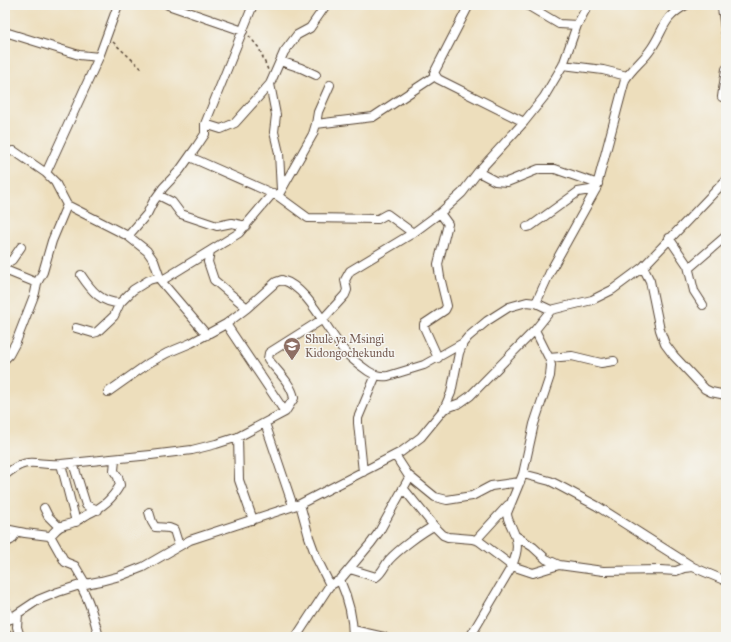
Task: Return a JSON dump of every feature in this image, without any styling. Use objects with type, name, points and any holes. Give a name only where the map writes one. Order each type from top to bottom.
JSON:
[{"type":"street","points":[[46,173],[99,57],[118,5]]},
{"type":"street","points":[[168,5],[243,31]]},
{"type":"street","points":[[128,236],[147,214],[158,195],[190,157],[205,134],[205,124],[253,5]]},
{"type":"street","points":[[205,124],[221,129],[235,123],[271,82],[284,52],[300,33],[310,28],[326,5]]},
{"type":"street","points":[[435,76],[434,73],[469,5]]},
{"type":"street","points":[[527,5],[560,24],[577,25]]},
{"type":"street","points":[[5,475],[16,466],[28,462],[48,465],[192,450],[238,437],[286,412],[294,398],[293,392],[268,359],[268,355],[271,351],[323,319],[345,295],[347,290],[345,278],[350,271],[413,233],[440,213],[462,193],[478,172],[544,98],[563,65],[577,25],[588,5]]},
{"type":"street","points":[[536,303],[551,270],[597,186],[627,76],[651,49],[668,18],[685,5]]},
{"type":"street","points":[[723,6],[726,35]]},
{"type":"street","points":[[5,32],[79,55],[99,57]]},
{"type":"street","points":[[280,61],[302,68],[316,75]]},
{"type":"street","points":[[563,65],[602,70],[627,76]]},
{"type":"street","points":[[722,97],[726,69]]},
{"type":"street","points":[[435,76],[438,79],[524,122]]},
{"type":"street","points":[[316,124],[373,117],[435,76]]},
{"type":"street","points":[[271,82],[276,115],[274,132],[280,153],[278,193]]},
{"type":"street","points":[[76,328],[96,332],[114,316],[120,303],[139,286],[149,280],[161,279],[235,236],[246,226],[278,193],[313,134],[320,108],[330,86]]},
{"type":"street","points":[[5,153],[14,151],[46,173],[55,182],[67,205],[128,236],[150,254],[161,279],[207,335]]},
{"type":"street","points":[[190,157],[278,193],[308,218],[378,219],[387,214],[413,233]]},
{"type":"street","points":[[478,172],[495,181],[507,182],[538,168],[555,169],[597,186]]},
{"type":"street","points":[[444,409],[460,403],[470,396],[535,330],[551,310],[592,300],[602,296],[626,281],[643,267],[669,238],[726,180]]},
{"type":"street","points":[[527,227],[531,226],[578,192],[597,186]]},
{"type":"street","points":[[158,195],[172,202],[180,213],[188,216],[217,226],[232,223],[246,226]]},
{"type":"street","points":[[5,359],[16,342],[35,293],[37,283],[43,272],[52,241],[67,205]]},
{"type":"street","points":[[438,358],[424,324],[445,310],[447,306],[438,264],[448,224],[440,213]]},
{"type":"street","points":[[689,268],[726,236]]},
{"type":"street","points":[[669,238],[689,268],[694,291],[703,305]]},
{"type":"street","points":[[5,264],[12,260],[21,247]]},
{"type":"street","points":[[210,251],[208,262],[214,280],[248,308]]},
{"type":"street","points":[[643,267],[651,285],[660,330],[665,344],[674,356],[706,389],[710,392],[726,395]]},
{"type":"street","points":[[5,270],[37,283]]},
{"type":"street","points":[[29,279],[43,272]]},
{"type":"street","points":[[81,275],[91,289],[97,294],[110,303],[120,303]]},
{"type":"street","points":[[108,392],[149,363],[167,353],[191,344],[226,324],[248,308],[270,287],[282,280],[300,290],[323,319],[347,355],[363,368],[376,376],[382,377],[438,358],[463,343],[487,321],[509,307],[527,302],[536,303],[551,310]]},
{"type":"street","points":[[226,324],[286,412]]},
{"type":"street","points":[[472,634],[512,566],[517,554],[516,536],[507,516],[507,509],[521,478],[534,424],[550,376],[551,365],[535,330]]},
{"type":"street","points":[[11,618],[38,600],[83,584],[109,580],[132,572],[179,546],[201,537],[296,505],[395,455],[422,437],[444,409],[451,393],[463,343]]},
{"type":"street","points":[[549,358],[572,356],[601,363],[614,361]]},
{"type":"street","points":[[363,472],[358,418],[376,376]]},
{"type":"street","points":[[265,423],[296,505],[330,586]]},
{"type":"street","points":[[238,437],[239,480],[253,520]]},
{"type":"street","points":[[395,455],[408,475],[435,497],[446,500],[472,496],[491,486],[521,478],[550,481],[583,499],[693,567],[726,581]]},
{"type":"street","points":[[53,533],[59,526],[76,522],[88,514],[98,510],[106,502],[120,485],[118,476],[114,471],[115,459]]},
{"type":"street","points":[[73,462],[86,505],[98,510]]},
{"type":"street","points":[[61,464],[76,522]]},
{"type":"street","points":[[296,637],[330,586],[340,580],[350,569],[379,532],[409,478],[408,475]]},
{"type":"street","points":[[403,488],[440,533],[448,538],[476,540],[512,566],[533,573],[559,565]]},
{"type":"street","points":[[476,540],[511,501]]},
{"type":"street","points":[[44,508],[48,516],[59,526]]},
{"type":"street","points":[[149,512],[155,527],[174,530],[179,546]]},
{"type":"street","points":[[350,569],[376,577],[390,559],[416,538],[434,526]]},
{"type":"street","points":[[5,529],[49,536],[52,539],[65,562],[75,566],[90,603],[94,624],[99,637]]},
{"type":"street","points":[[5,543],[11,540],[18,532]]},
{"type":"street","points":[[516,536],[533,547],[548,561],[559,565],[603,571],[676,571],[693,567]]},
{"type":"street","points":[[340,580],[347,595],[353,633],[384,637]]},
{"type":"street","points":[[5,607],[17,627],[20,637]]},
{"type":"street","points":[[5,635],[15,637]]},
{"type":"path","points":[[243,31],[259,48],[271,82]]},
{"type":"path","points":[[107,36],[142,69]]},
{"type":"path","points":[[472,634],[490,637]]},
{"type":"place","name":"Shule ya Msingi Kidongochekundu","points":[[292,361]]}]
